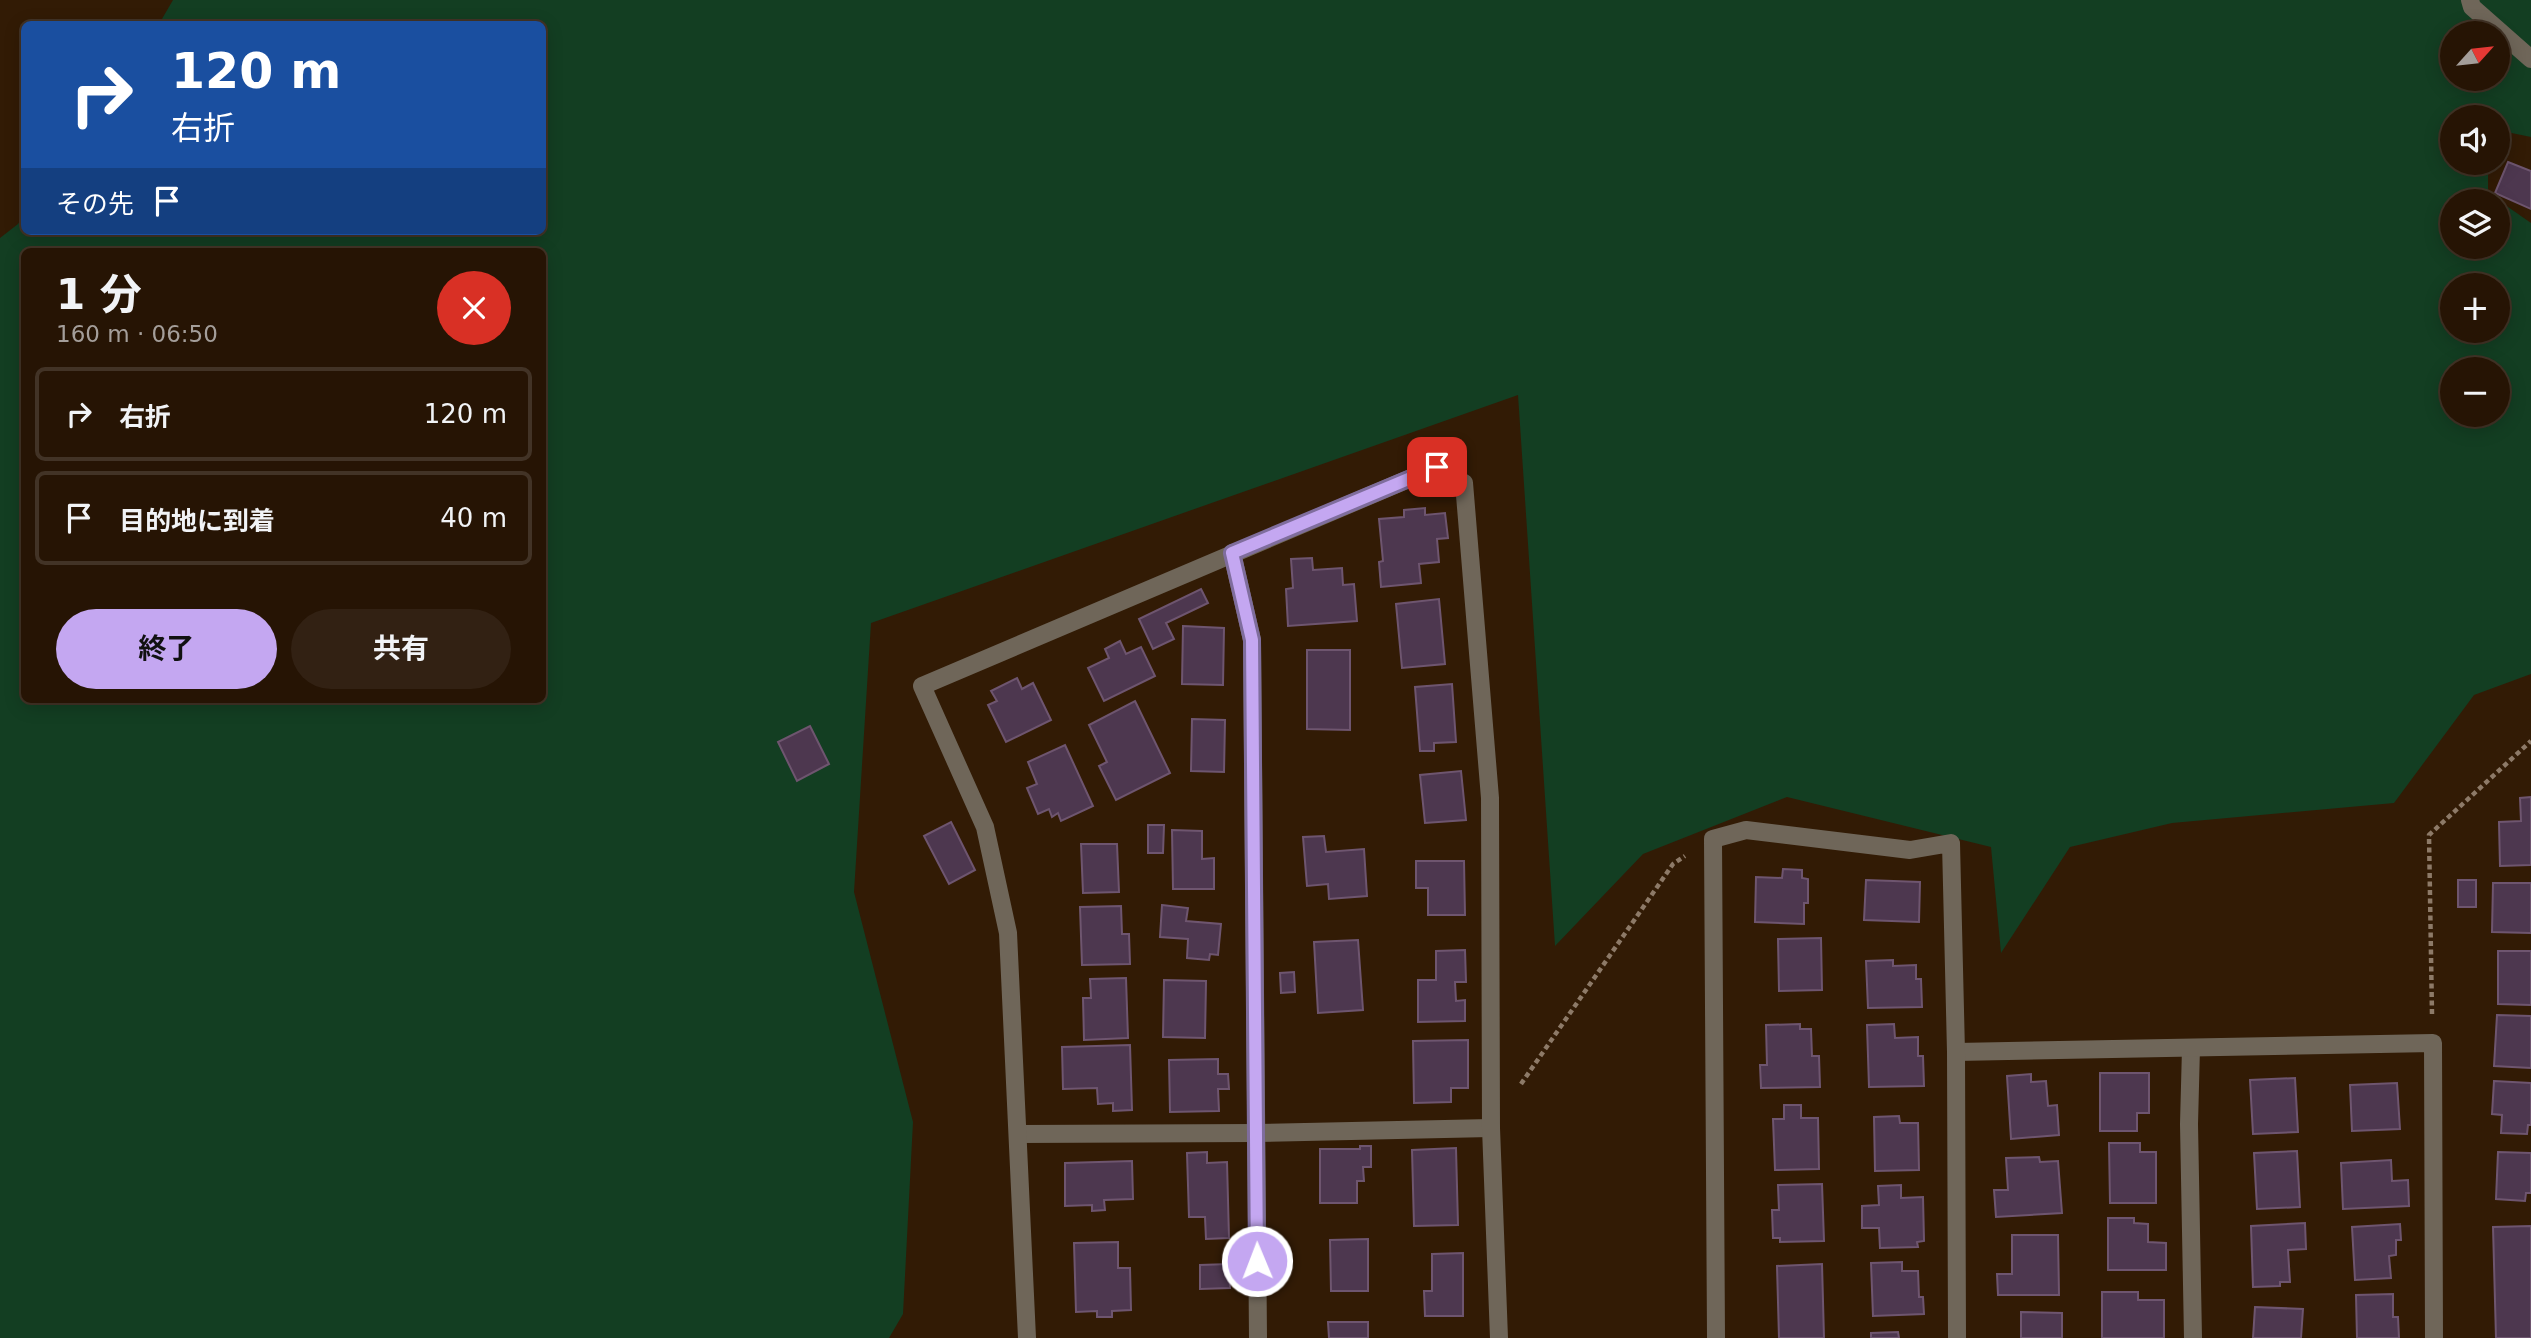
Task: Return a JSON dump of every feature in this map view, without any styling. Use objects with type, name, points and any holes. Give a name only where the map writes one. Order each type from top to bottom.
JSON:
[{"type":"street","points":[[2470,0],[2472,7],[2531,59]]},
{"type":"street","points":[[1027,1338],[1008,933],[985,827],[922,686],[1437,467],[1464,483],[1490,798],[1491,1128],[1499,1338]]},
{"type":"street","points":[[1232,553],[1252,640],[1258,1338]]},
{"type":"street","points":[[1716,1338],[1713,839],[1746,830],[1910,850],[1951,843],[1956,1052],[1957,1338]]},
{"type":"street","points":[[1956,1052],[2433,1042],[2434,1338]]},
{"type":"street","points":[[2191,1048],[2189,1124],[2193,1338]]},
{"type":"street","points":[[1019,1133],[1255,1133],[1491,1128]]},
{"type":"path","points":[[2433,1042],[2429,835],[2531,741]]},
{"type":"path","points":[[1491,1128],[1673,864],[1713,839]]},
{"type":"green space","points":[[173,0],[2531,0],[2531,137],[2510,133],[2510,105],[2440,105],[2440,175],[2488,175],[2488,189],[2440,189],[2440,259],[2510,259],[2510,208],[2531,223],[2531,674],[2474,695],[2394,803],[2172,823],[2070,847],[2001,953],[1991,847],[1787,797],[1643,854],[1555,946],[1518,395],[871,623],[854,892],[913,1122],[903,1314],[889,1338],[0,1338],[0,238],[21,220],[21,235],[546,235],[546,21],[161,21]]},
{"type":"building","points":[[2510,163],[2531,171],[2531,209],[2510,200],[2510,189],[2497,189],[2503,175],[2510,175]]},
{"type":"building","points":[[1425,508],[1425,515],[1445,513],[1448,538],[1437,539],[1439,562],[1419,564],[1421,583],[1381,587],[1379,562],[1383,561],[1379,519],[1404,517],[1404,510]]},
{"type":"building","points":[[1312,558],[1313,570],[1342,568],[1343,585],[1354,584],[1357,621],[1288,626],[1286,589],[1293,588],[1291,559]]},
{"type":"building","points":[[1201,589],[1208,603],[1166,623],[1174,639],[1153,649],[1139,619]]},
{"type":"building","points":[[1439,599],[1445,664],[1402,668],[1396,604]]},
{"type":"building","points":[[1183,626],[1224,628],[1223,685],[1182,684]]},
{"type":"building","points":[[1120,641],[1126,654],[1141,647],[1155,676],[1104,701],[1088,668],[1109,658],[1105,649]]},
{"type":"building","points":[[1307,650],[1350,650],[1350,730],[1307,729]]},
{"type":"building","points":[[1017,678],[1022,689],[1033,683],[1051,720],[1006,742],[988,705],[997,701],[991,691]]},
{"type":"building","points":[[1452,684],[1456,742],[1434,743],[1434,751],[1420,751],[1415,687]]},
{"type":"building","points":[[1135,701],[1170,773],[1116,800],[1099,766],[1107,762],[1089,725]]},
{"type":"building","points":[[1192,719],[1225,720],[1224,772],[1191,771]]},
{"type":"building","points":[[810,726],[829,764],[797,781],[778,742]]},
{"type":"building","points":[[1065,745],[1093,806],[1061,821],[1058,813],[1052,817],[1049,809],[1038,814],[1027,788],[1037,784],[1028,762]]},
{"type":"building","points":[[1461,771],[1466,820],[1425,823],[1420,775]]},
{"type":"building","points":[[2531,797],[2531,865],[2500,866],[2499,822],[2521,821],[2520,798]]},
{"type":"building","points":[[951,822],[975,870],[949,884],[924,836]]},
{"type":"building","points":[[1148,825],[1164,825],[1163,853],[1148,853]]},
{"type":"building","points":[[1172,830],[1202,831],[1202,859],[1214,858],[1214,889],[1173,889]]},
{"type":"building","points":[[1324,836],[1326,852],[1364,849],[1367,896],[1329,899],[1328,884],[1307,886],[1303,837]]},
{"type":"building","points":[[1081,844],[1117,844],[1119,892],[1083,893]]},
{"type":"building","points":[[1416,861],[1464,861],[1465,915],[1428,915],[1428,888],[1416,888]]},
{"type":"building","points":[[1783,869],[1802,870],[1802,878],[1808,879],[1808,903],[1804,903],[1804,924],[1755,922],[1756,877],[1782,878]]},
{"type":"building","points":[[1866,880],[1920,882],[1919,922],[1864,920]]},
{"type":"building","points":[[2458,880],[2476,880],[2476,907],[2458,907]]},
{"type":"building","points":[[2493,883],[2531,883],[2531,933],[2492,932]]},
{"type":"building","points":[[1162,905],[1188,908],[1186,921],[1221,924],[1218,955],[1210,954],[1209,960],[1187,958],[1188,939],[1160,937]]},
{"type":"building","points":[[1121,906],[1122,934],[1129,934],[1130,964],[1082,965],[1080,907]]},
{"type":"building","points":[[1821,938],[1822,990],[1779,991],[1778,939]]},
{"type":"building","points":[[1358,940],[1363,1010],[1318,1013],[1314,942]]},
{"type":"building","points":[[1465,950],[1466,982],[1455,982],[1456,1001],[1465,1000],[1465,1021],[1418,1022],[1418,980],[1436,980],[1436,951]]},
{"type":"building","points":[[2498,951],[2531,951],[2531,1005],[2498,1004]]},
{"type":"building","points":[[1893,960],[1893,966],[1916,965],[1916,979],[1921,979],[1922,1007],[1868,1008],[1866,961]]},
{"type":"building","points":[[1294,972],[1295,992],[1281,993],[1280,973]]},
{"type":"building","points":[[1126,978],[1128,1038],[1084,1040],[1083,998],[1091,998],[1090,979]]},
{"type":"building","points":[[1164,980],[1206,981],[1205,1038],[1163,1037]]},
{"type":"building","points":[[2497,1015],[2531,1016],[2531,1068],[2494,1066]]},
{"type":"building","points":[[1800,1024],[1800,1029],[1811,1029],[1812,1056],[1819,1056],[1820,1087],[1761,1088],[1760,1065],[1767,1065],[1766,1025]]},
{"type":"building","points":[[1894,1024],[1895,1038],[1918,1037],[1918,1056],[1923,1056],[1924,1086],[1869,1087],[1867,1025]]},
{"type":"building","points":[[1468,1040],[1468,1088],[1451,1088],[1451,1102],[1414,1103],[1413,1041]]},
{"type":"building","points":[[1130,1045],[1132,1110],[1113,1111],[1113,1103],[1098,1104],[1097,1088],[1063,1089],[1062,1047]]},
{"type":"building","points":[[1218,1059],[1218,1074],[1228,1074],[1229,1089],[1218,1089],[1219,1111],[1170,1112],[1169,1060]]},
{"type":"building","points":[[2100,1073],[2149,1073],[2149,1113],[2137,1113],[2137,1131],[2100,1131]]},
{"type":"building","points":[[2031,1074],[2031,1082],[2046,1081],[2048,1106],[2057,1105],[2059,1135],[2011,1139],[2007,1076]]},
{"type":"building","points":[[2295,1078],[2298,1132],[2253,1134],[2250,1080]]},
{"type":"building","points":[[2494,1081],[2531,1083],[2531,1125],[2528,1125],[2527,1134],[2501,1133],[2502,1115],[2492,1114]]},
{"type":"building","points":[[2397,1083],[2400,1129],[2352,1131],[2350,1085]]},
{"type":"building","points":[[1784,1105],[1801,1105],[1801,1118],[1818,1118],[1819,1169],[1775,1170],[1773,1119],[1784,1119]]},
{"type":"building","points":[[1899,1116],[1900,1123],[1918,1123],[1919,1170],[1875,1171],[1874,1117]]},
{"type":"building","points":[[2109,1143],[2140,1143],[2140,1152],[2156,1152],[2156,1203],[2110,1203]]},
{"type":"building","points":[[1360,1146],[1371,1146],[1371,1167],[1363,1167],[1364,1181],[1357,1181],[1357,1203],[1320,1203],[1320,1149],[1360,1149]]},
{"type":"building","points":[[1456,1148],[1458,1225],[1414,1226],[1412,1150]]},
{"type":"building","points":[[2297,1151],[2300,1207],[2257,1209],[2254,1153]]},
{"type":"building","points":[[1207,1152],[1207,1163],[1227,1162],[1229,1238],[1206,1239],[1205,1217],[1189,1217],[1187,1153]]},
{"type":"building","points":[[2498,1152],[2531,1153],[2531,1193],[2526,1193],[2525,1201],[2496,1199]]},
{"type":"building","points":[[2039,1157],[2040,1162],[2058,1161],[2062,1213],[1996,1217],[1994,1190],[2008,1190],[2006,1158]]},
{"type":"building","points":[[2391,1160],[2392,1181],[2408,1180],[2409,1206],[2343,1209],[2341,1163]]},
{"type":"building","points":[[1132,1161],[1133,1199],[1104,1200],[1105,1210],[1092,1211],[1092,1205],[1065,1206],[1065,1163]]},
{"type":"building","points":[[1822,1184],[1824,1241],[1780,1242],[1780,1238],[1773,1238],[1772,1210],[1779,1210],[1778,1185]]},
{"type":"building","points":[[1901,1185],[1901,1198],[1923,1197],[1924,1241],[1917,1242],[1918,1247],[1880,1248],[1879,1228],[1862,1228],[1862,1206],[1879,1205],[1878,1186]]},
{"type":"building","points":[[2108,1218],[2134,1218],[2134,1223],[2148,1224],[2148,1242],[2166,1243],[2166,1270],[2108,1270]]},
{"type":"building","points":[[2305,1223],[2306,1249],[2288,1250],[2290,1282],[2280,1282],[2280,1286],[2253,1287],[2251,1226]]},
{"type":"building","points":[[2400,1224],[2401,1240],[2396,1240],[2396,1255],[2389,1256],[2391,1278],[2355,1280],[2352,1227]]},
{"type":"building","points":[[2531,1226],[2531,1338],[2496,1338],[2493,1227]]},
{"type":"building","points":[[2012,1235],[2058,1235],[2059,1295],[1998,1295],[1997,1274],[2012,1274]]},
{"type":"building","points":[[1368,1239],[1368,1291],[1331,1291],[1330,1240]]},
{"type":"building","points":[[1118,1242],[1118,1268],[1130,1268],[1131,1310],[1112,1311],[1112,1317],[1097,1317],[1097,1311],[1076,1312],[1074,1243]]},
{"type":"building","points":[[1463,1253],[1463,1316],[1425,1316],[1424,1291],[1432,1291],[1432,1254]]},
{"type":"building","points":[[1902,1262],[1902,1271],[1918,1271],[1919,1297],[1923,1297],[1924,1314],[1873,1316],[1871,1263]]},
{"type":"building","points":[[1229,1264],[1230,1288],[1200,1289],[1200,1265]]},
{"type":"building","points":[[1822,1264],[1824,1338],[1779,1338],[1777,1266]]},
{"type":"building","points":[[2102,1292],[2138,1292],[2138,1300],[2164,1300],[2164,1338],[2102,1338]]},
{"type":"building","points":[[2393,1294],[2393,1317],[2398,1317],[2399,1338],[2357,1338],[2356,1295]]},
{"type":"building","points":[[2255,1307],[2303,1309],[2301,1338],[2253,1338]]},
{"type":"building","points":[[2021,1312],[2062,1313],[2062,1338],[2021,1338]]},
{"type":"building","points":[[1328,1322],[1368,1322],[1368,1338],[1329,1338]]},
{"type":"building","points":[[1898,1332],[1899,1338],[1871,1338],[1871,1333]]},
{"type":"route","points":[[1257,1261],[1252,640],[1232,553],[1437,467]]}]
